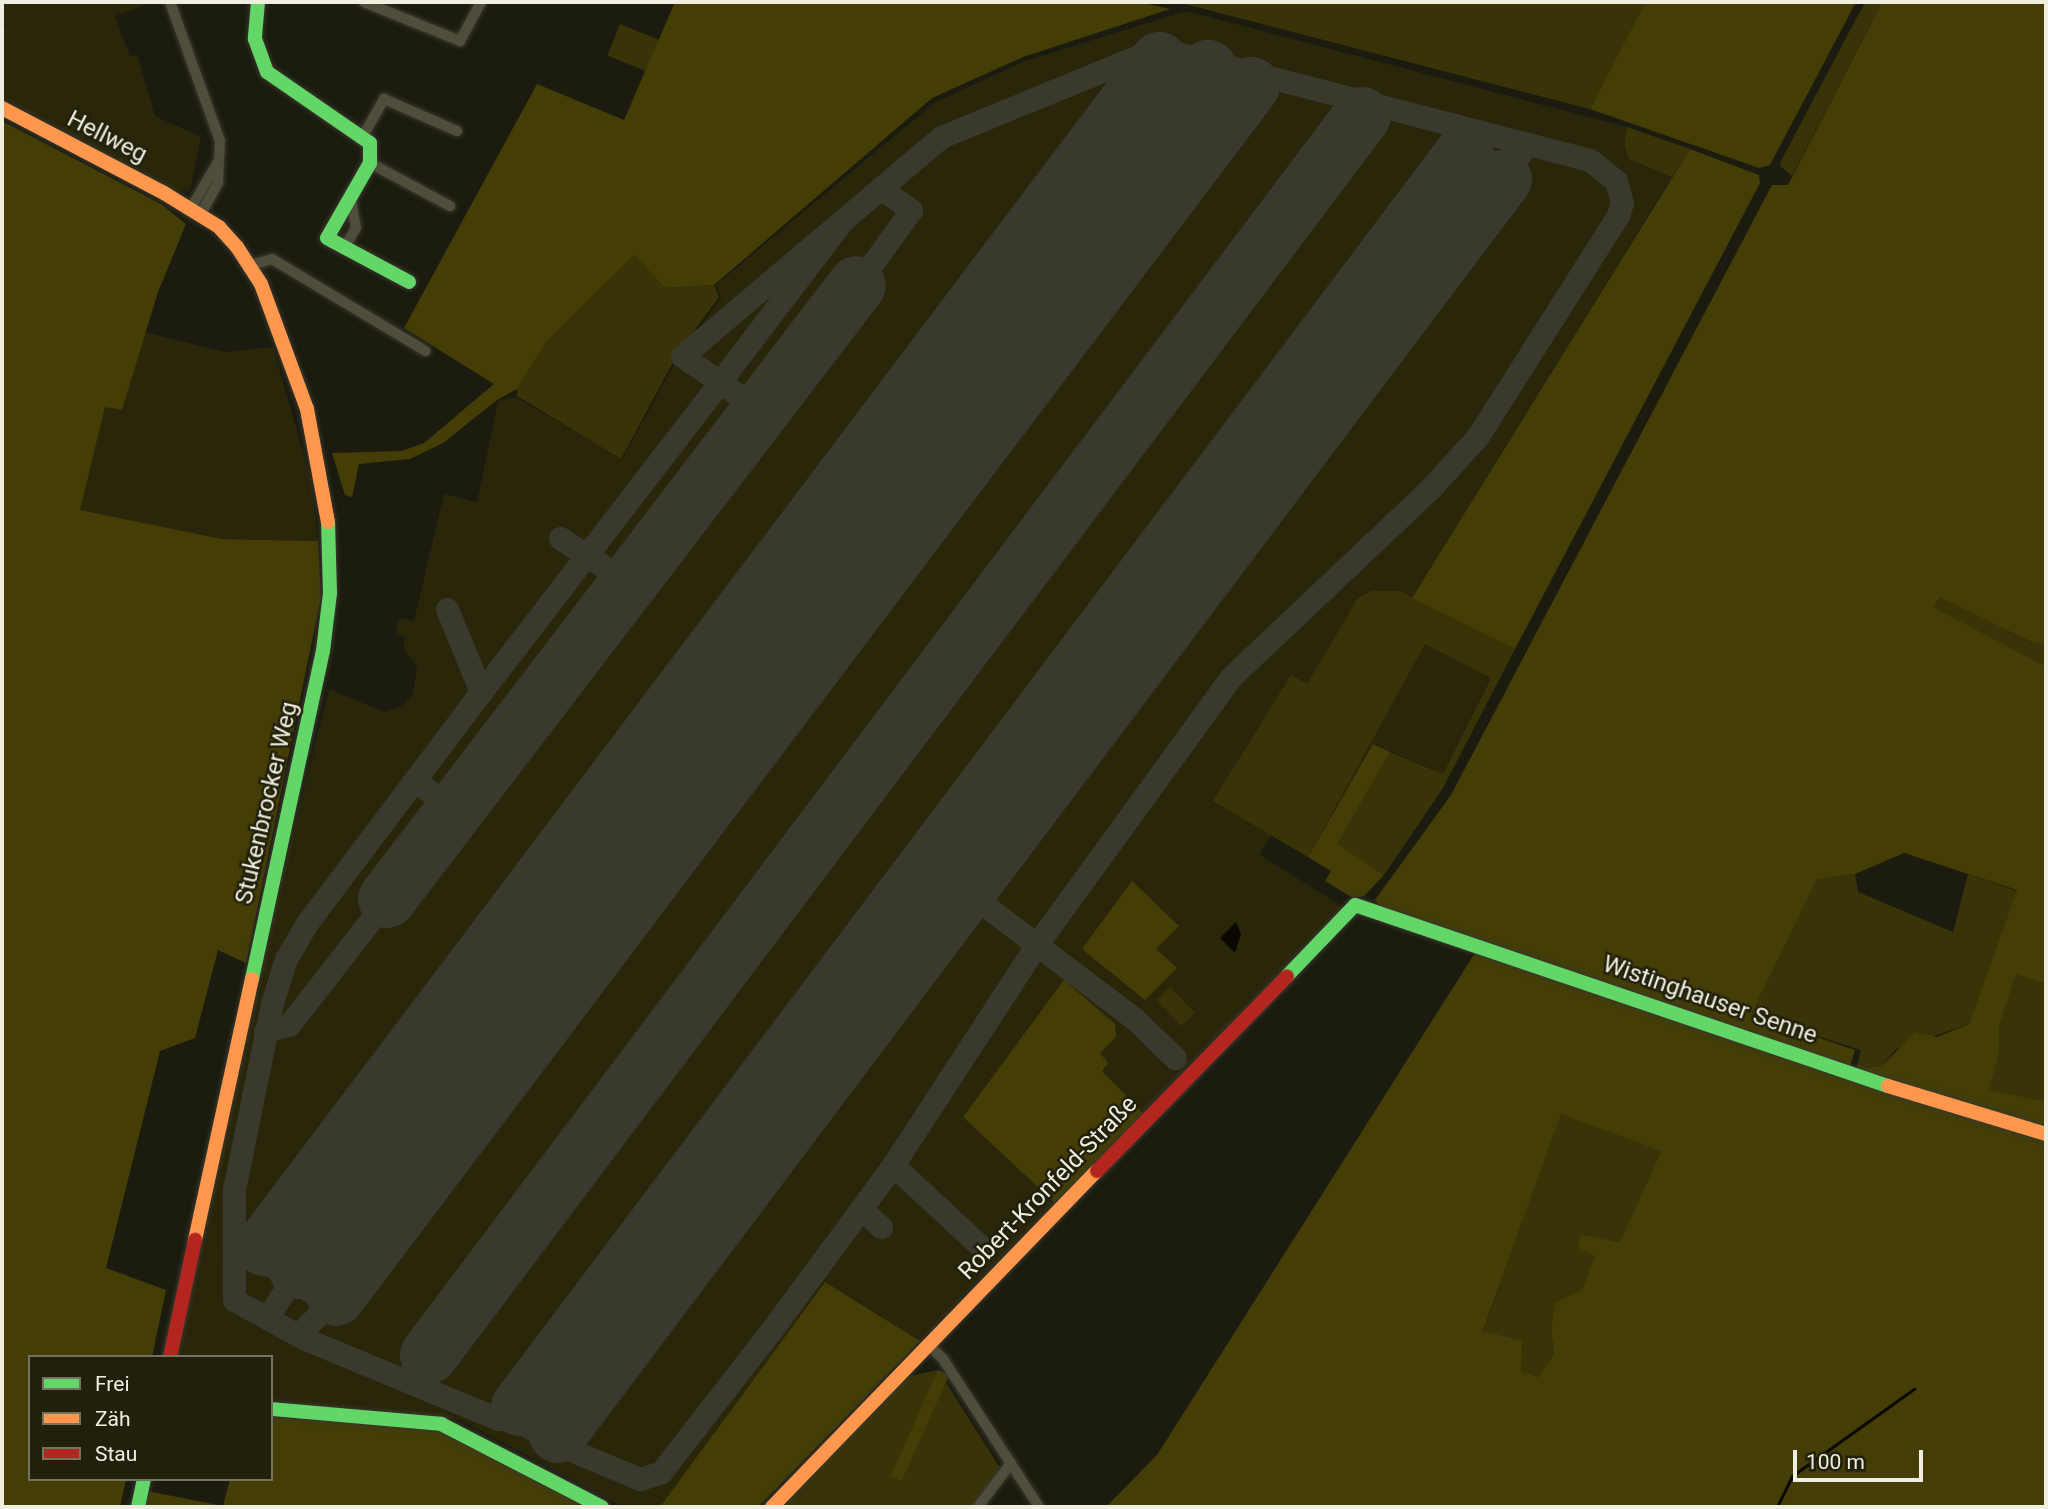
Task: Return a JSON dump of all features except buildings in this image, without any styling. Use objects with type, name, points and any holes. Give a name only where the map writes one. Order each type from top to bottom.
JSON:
[{"type":"street","points":[[170,2],[220,141],[219,160],[196,212]]},
{"type":"street","points":[[258,2],[255,39],[267,72],[363,136],[373,153],[370,163],[327,238],[409,282]]},
{"type":"street","points":[[364,2],[460,41],[481,2]]},
{"type":"street","points":[[363,136],[384,99],[457,131]]},
{"type":"street","name":"Hellweg","points":[[2,108],[196,212]]},
{"type":"street","points":[[370,163],[450,206]]},
{"type":"street","points":[[344,248],[356,228],[350,195]]},
{"type":"street","name":"Stukenbrocker Weg","points":[[170,1355],[319,672],[329,603],[329,528],[321,467],[282,335],[250,265],[219,227],[196,212]]},
{"type":"street","points":[[250,265],[272,259],[426,351]]},
{"type":"street","name":"Wistinghauser Senne","points":[[1360,905],[1850,1074],[2046,1134]]},
{"type":"street","name":"Robert-Kronfeld-Straße","points":[[772,1507],[1354,906],[1360,905]]},
{"type":"street","points":[[928,1344],[1039,1507]]},
{"type":"street","points":[[273,1409],[441,1424],[602,1507]]},
{"type":"street","points":[[978,1507],[1011,1463]]},
{"type":"street","points":[[138,1507],[144,1481]]},
{"type":"shaded area","points":[[2,2],[154,2],[115,16],[130,56],[137,55],[155,116],[201,137],[190,191],[170,190],[2,98],[2,27],[7,25],[2,23]]},
{"type":"shaded area","points":[[675,2],[1139,2],[1170,9],[1023,57],[932,98],[714,285],[665,288],[634,255],[547,341],[517,389],[497,400],[443,443],[410,459],[359,464],[352,497],[345,495],[332,453],[402,451],[424,443],[494,384],[404,328],[537,84],[624,120]]},
{"type":"shaded area","points":[[1177,2],[1645,2],[1590,109]]},
{"type":"shaded area","points":[[1645,2],[1856,2],[1770,165],[1759,168],[1590,109]]},
{"type":"shaded area","points":[[1865,2],[1882,2],[1792,176],[1780,166],[1782,159]]},
{"type":"shaded area","points":[[1882,2],[2046,2],[2046,643],[2033,643],[1940,597],[1933,607],[2043,665],[2046,661],[2046,984],[2016,974],[1999,1025],[1999,1051],[1989,1090],[2046,1102],[2046,1129],[1856,1069],[1882,1066],[1915,1032],[1937,1037],[1969,1024],[2017,890],[1904,853],[1855,874],[1817,880],[1751,1015],[1855,1050],[1850,1066],[1382,908],[1375,900],[1451,795],[1772,185],[1788,185]]},
{"type":"shaded area","points":[[1186,11],[1627,127],[1624,145],[1629,159],[1672,177],[1412,598],[1425,644],[1491,677],[1443,774],[1373,744],[1308,857],[1271,836],[1259,854],[1343,907],[920,1341],[825,1282],[660,1507],[623,1507],[461,1420],[273,1403],[273,1355],[177,1355],[279,889],[329,689],[384,712],[401,706],[413,694],[417,666],[403,648],[405,637],[396,635],[399,618],[414,621],[444,494],[477,502],[498,401],[516,397],[622,459],[679,355],[721,298],[716,285],[934,103],[1025,61]]},
{"type":"shaded area","points":[[620,24],[659,40],[646,71],[607,56]]},
{"type":"shaded area","points":[[2,121],[161,204],[186,224],[158,292],[122,410],[105,407],[80,510],[222,539],[318,541],[321,597],[246,963],[218,950],[195,1038],[160,1051],[106,1268],[166,1290],[152,1355],[28,1355],[28,1481],[126,1481],[120,1507],[2,1507]]},
{"type":"shaded area","points":[[1627,127],[1690,149],[1672,177],[1629,159],[1624,145]]},
{"type":"shaded area","points":[[1690,149],[1759,175],[1760,183],[1515,649],[1412,598]]},
{"type":"shaded area","points":[[634,255],[665,288],[714,285],[719,297],[678,353],[621,459],[517,396],[517,389],[547,341]]},
{"type":"shaded area","points":[[145,332],[224,352],[273,347],[311,480],[318,541],[222,539],[79,510],[105,406],[122,410]]},
{"type":"shaded area","points":[[1372,591],[1400,591],[1515,649],[1443,788],[1384,875],[1336,844],[1390,752],[1443,774],[1491,678],[1425,644],[1308,857],[1213,801],[1291,675],[1307,684],[1358,598]]},
{"type":"shaded area","points":[[1940,596],[2032,643],[2046,643],[2046,661],[2043,665],[1932,607]]},
{"type":"shaded area","points":[[1373,744],[1390,752],[1337,844],[1384,875],[1364,896],[1353,898],[1325,881],[1331,871],[1308,857]]},
{"type":"shaded area","points":[[1855,874],[1858,892],[1953,932],[1968,874],[2017,891],[1969,1024],[1896,1049],[1882,1066],[1856,1069],[1861,1050],[1751,1015],[1817,880]]},
{"type":"shaded area","points":[[1132,881],[1179,926],[1156,949],[1177,968],[1145,1000],[1082,949]]},
{"type":"shaded area","points":[[1236,922],[1241,934],[1235,953],[1220,938]]},
{"type":"shaded area","points":[[1475,953],[2046,1138],[2046,1507],[1106,1507],[1157,1455]],"holes":[[[1561,1114],[1661,1151],[1620,1242],[1580,1234],[1579,1248],[1595,1256],[1582,1290],[1555,1303],[1551,1331],[1554,1354],[1538,1377],[1521,1371],[1522,1341],[1483,1331]]]},
{"type":"shaded area","points":[[2004,969],[2046,984],[2046,1129],[1959,1102]]},
{"type":"shaded area","points":[[1064,980],[1115,1024],[1116,1037],[1100,1053],[1108,1063],[1102,1071],[1143,1113],[1055,1203],[963,1117]]},
{"type":"shaded area","points":[[1170,987],[1195,1013],[1181,1026],[1156,1000]]},
{"type":"shaded area","points":[[1561,1113],[1661,1151],[1620,1242],[1580,1234],[1596,1256],[1582,1290],[1551,1331],[1554,1354],[1538,1377],[1521,1371],[1483,1332]]},
{"type":"shaded area","points":[[825,1282],[920,1341],[758,1507],[660,1507]]},
{"type":"shaded area","points":[[938,1370],[1000,1468],[975,1507],[777,1507],[905,1377]]},
{"type":"shaded area","points":[[938,1370],[949,1375],[902,1481],[891,1476]]},
{"type":"shaded area","points":[[273,1417],[441,1430],[590,1507],[143,1507],[147,1491],[223,1506],[229,1481],[273,1481]]},
{"type":"waterway","points":[[1777,1507],[1792,1476],[1914,1389]]},
{"type":"taxiway","points":[[759,410],[720,382],[682,356],[842,221],[720,382],[481,692],[307,923],[286,959],[272,1003],[234,1189],[234,1300],[305,1339],[498,1419],[512,1417],[559,1445],[640,1479],[661,1472],[773,1328],[893,1165],[1037,944],[1231,677],[1429,490],[1478,436],[1618,215],[1622,203],[1616,181],[1590,160],[1158,48],[941,137],[842,221]]},
{"type":"taxiway","points":[[1465,152],[1479,131]]},
{"type":"taxiway","points":[[1503,179],[1527,144]]},
{"type":"taxiway","points":[[857,285],[911,210],[881,188]]},
{"type":"taxiway","points":[[1016,250],[1089,300]]},
{"type":"taxiway","points":[[1264,419],[1302,445]]},
{"type":"taxiway","points":[[560,538],[629,583]]},
{"type":"taxiway","points":[[447,609],[481,692]]},
{"type":"taxiway","points":[[414,780],[455,810]]},
{"type":"taxiway","points":[[966,891],[1137,1021],[1175,1058]]},
{"type":"taxiway","points":[[265,1031],[289,1025],[387,899]]},
{"type":"taxiway","points":[[721,1140],[758,1168]]},
{"type":"taxiway","points":[[893,1165],[979,1245]]},
{"type":"taxiway","points":[[861,1209],[881,1227]]},
{"type":"taxiway","points":[[234,1253],[257,1256],[329,1304]]},
{"type":"taxiway","points":[[267,1318],[298,1270]]},
{"type":"taxiway","points":[[298,1335],[336,1297]]},
{"type":"runway","points":[[264,1247],[1159,61]]},
{"type":"runway","points":[[298,1270],[1208,69]]},
{"type":"runway","points":[[336,1297],[1251,86]]},
{"type":"runway","points":[[429,1355],[1362,116]]},
{"type":"runway","points":[[520,1407],[1465,152]]},
{"type":"runway","points":[[558,1434],[1503,179]]},
{"type":"runway","points":[[387,899],[857,285]]},
{"type":"traffic: fast","points":[[258,2],[255,39],[267,72],[370,143],[370,163],[327,238],[409,282]]},
{"type":"traffic: fast","points":[[252,979],[323,651],[330,593],[328,522]]},
{"type":"traffic: fast","points":[[1287,976],[1355,905],[1888,1086]]},
{"type":"traffic: fast","points":[[273,1409],[441,1424],[602,1507]]},
{"type":"traffic: fast","points":[[138,1507],[144,1481]]},
{"type":"traffic: slow","points":[[2,108],[164,193],[219,227],[237,247],[261,284],[307,409],[328,522]]},
{"type":"traffic: slow","points":[[195,1240],[252,979]]},
{"type":"traffic: slow","points":[[1888,1086],[2046,1134]]},
{"type":"traffic: slow","points":[[772,1507],[1097,1171]]},
{"type":"traffic: jam","points":[[1097,1171],[1287,976]]},
{"type":"traffic: jam","points":[[170,1355],[195,1240]]}]
